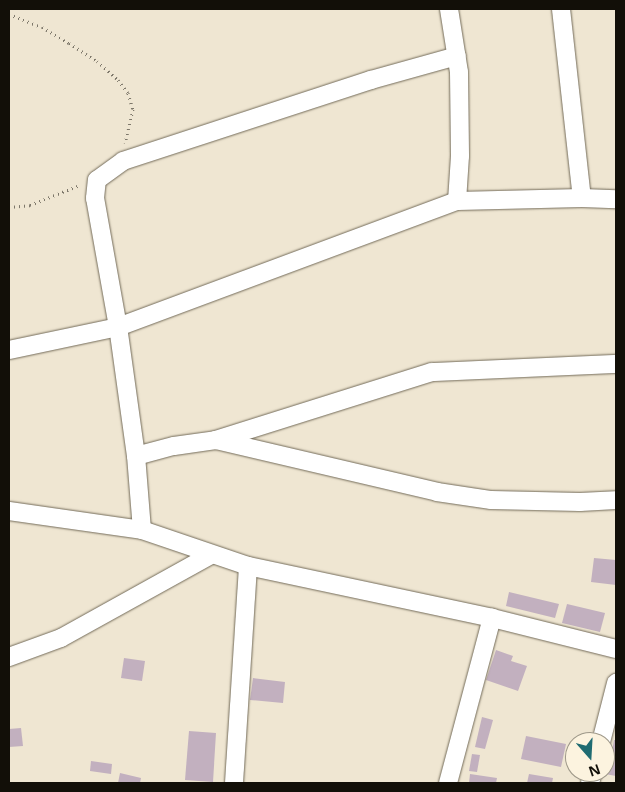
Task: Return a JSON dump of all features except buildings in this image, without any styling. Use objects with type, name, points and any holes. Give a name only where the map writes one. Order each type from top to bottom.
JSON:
[{"type":"street","points":[[449,9],[457,56],[460,95],[460,156],[457,201]]},
{"type":"street","points":[[561,9],[582,198]]},
{"type":"street","points":[[142,530],[136,456],[118,327],[95,198],[98,180],[123,161],[371,80],[457,56]]},
{"type":"street","points":[[9,350],[118,327],[457,201],[616,199]]},
{"type":"street","points":[[136,456],[174,446],[216,440],[432,372],[616,364]]},
{"type":"street","points":[[216,440],[437,492],[491,500],[580,502],[616,500]]},
{"type":"street","points":[[9,511],[142,530],[210,555],[248,566],[492,618],[616,649]]},
{"type":"street","points":[[9,657],[61,638],[210,555]]},
{"type":"street","points":[[234,783],[248,566]]},
{"type":"street","points":[[448,783],[492,618]]},
{"type":"street","points":[[604,732],[616,683]]},
{"type":"path","points":[[9,14],[42,28],[97,61],[118,80],[128,93],[133,109],[123,161]]},
{"type":"path","points":[[9,207],[30,205],[98,180]]}]
